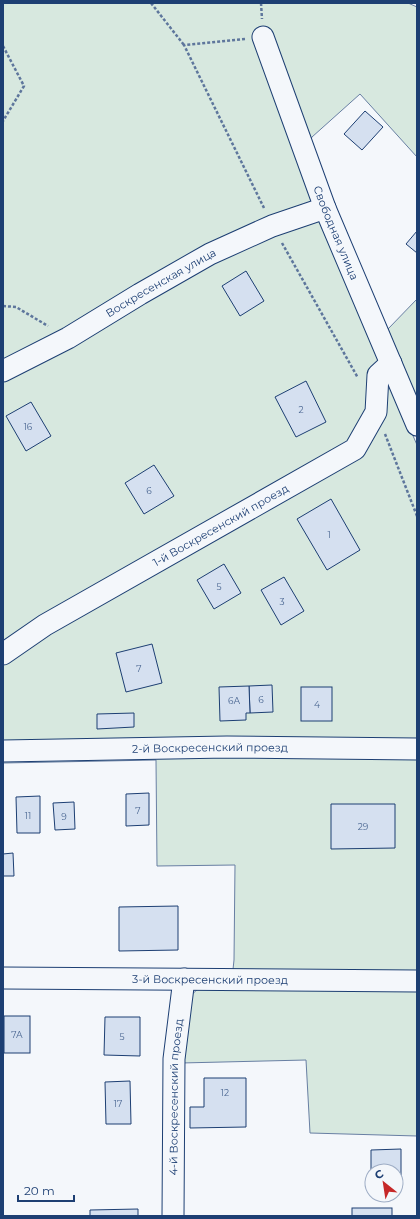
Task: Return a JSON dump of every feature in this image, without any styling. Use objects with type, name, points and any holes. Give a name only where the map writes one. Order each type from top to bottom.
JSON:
[{"type":"street","name":"Свободная улица","points":[[263,37],[325,208],[417,425]]},
{"type":"street","name":"Воскресенская улица","points":[[3,371],[68,338],[140,294],[210,254],[272,226],[325,208]]},
{"type":"street","name":"1-й Воскресенский проезд","points":[[3,654],[45,625],[355,449],[376,412],[378,375],[391,363]]},
{"type":"street","name":"2-й Воскресенский проезд","points":[[3,751],[227,747],[417,749]]},
{"type":"street","name":"3-й Воскресенский проезд","points":[[3,978],[417,981]]},
{"type":"street","name":"4-й Воскресенский проезд","points":[[173,1216],[174,1059],[184,979]]},
{"type":"path","points":[[151,3],[184,45]]},
{"type":"path","points":[[3,46],[24,86],[3,121]]},
{"type":"path","points":[[3,306],[16,307],[68,338]]},
{"type":"shaded area","points":[[3,3],[408,3],[417,7],[417,157],[360,94],[312,137],[298,158],[373,343],[417,445],[417,1136],[310,1133],[306,1060],[181,1063],[188,998],[200,987],[231,988],[234,960],[235,865],[157,866],[156,760],[3,763]]},
{"type":"shaded area","points":[[417,299],[417,404],[388,329]]},
{"type":"building","points":[[365,111],[383,127],[362,150],[344,134]]},
{"type":"building","points":[[417,231],[417,253],[406,244]]},
{"type":"building","points":[[246,271],[264,301],[240,316],[222,286]]},
{"type":"building","points":[[306,381],[326,422],[296,437],[275,397]]},
{"type":"building","points":[[31,402],[51,436],[26,451],[6,416]]},
{"type":"building","points":[[154,465],[174,496],[144,514],[125,483]]},
{"type":"building","points":[[331,499],[360,550],[327,570],[297,519]]},
{"type":"building","points":[[224,564],[241,593],[214,609],[197,580]]},
{"type":"building","points":[[284,577],[304,611],[281,625],[261,590]]},
{"type":"building","points":[[152,644],[162,683],[126,692],[116,653]]},
{"type":"building","points":[[272,685],[273,712],[250,713],[249,686]]},
{"type":"building","points":[[249,686],[250,713],[246,713],[246,720],[220,721],[219,687]]},
{"type":"building","points":[[301,687],[332,687],[332,721],[301,721]]},
{"type":"building","points":[[134,713],[134,727],[97,729],[97,714]]},
{"type":"building","points":[[149,793],[149,825],[126,826],[126,794]]},
{"type":"building","points":[[40,796],[40,833],[17,833],[16,797]]},
{"type":"building","points":[[74,802],[75,829],[55,830],[53,803]]},
{"type":"building","points":[[331,804],[395,804],[395,848],[331,849]]},
{"type":"building","points":[[13,853],[14,876],[3,876],[3,854]]},
{"type":"building","points":[[178,906],[178,950],[119,951],[119,907]]},
{"type":"building","points":[[4,1016],[30,1016],[30,1053],[4,1053]]},
{"type":"building","points":[[105,1017],[140,1017],[140,1056],[104,1055]]},
{"type":"building","points":[[204,1078],[246,1078],[246,1127],[190,1128],[190,1107],[204,1107]]},
{"type":"building","points":[[130,1081],[131,1124],[106,1124],[105,1082]]},
{"type":"building","points":[[401,1149],[401,1163],[371,1163],[371,1150]]},
{"type":"building","points":[[352,1208],[392,1208],[392,1216],[352,1216]]},
{"type":"building","points":[[138,1209],[138,1216],[90,1216],[90,1210]]}]
